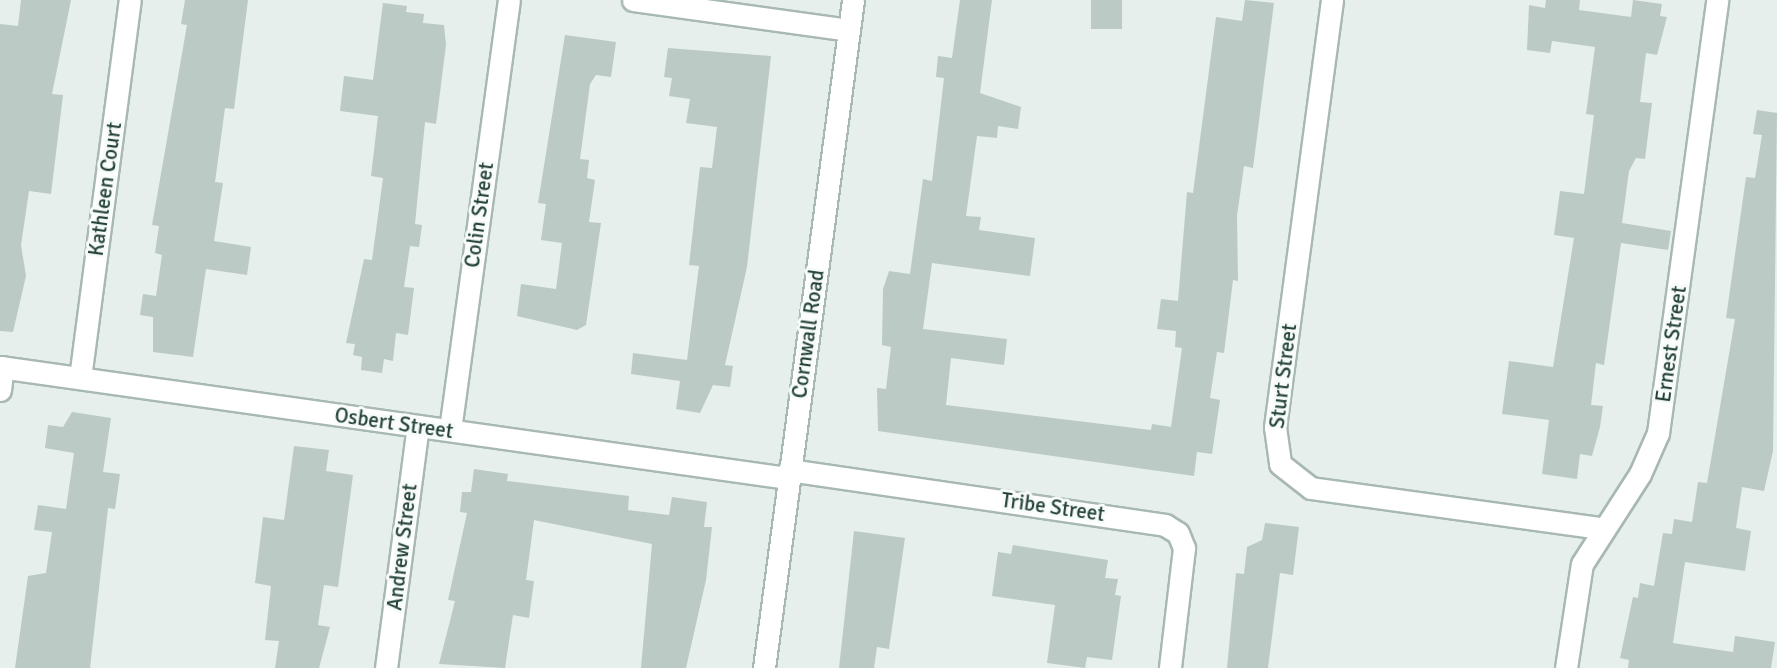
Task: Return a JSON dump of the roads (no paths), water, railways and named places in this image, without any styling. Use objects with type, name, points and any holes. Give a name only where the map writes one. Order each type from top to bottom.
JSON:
[{"type":"street","name":"Kathleen Court","points":[[80,378],[130,0]]},
{"type":"street","name":"Colin Street","points":[[450,430],[509,0]]},
{"type":"street","points":[[632,0],[849,30]]},
{"type":"street","name":"Cornwall Road","points":[[764,668],[853,0]]},
{"type":"street","name":"Sturt Street","points":[[1332,0],[1275,427],[1280,464],[1311,488],[1601,528]]},
{"type":"street","name":"Ernest Street","points":[[1566,668],[1582,564],[1601,528],[1640,474],[1658,433],[1717,0]]},
{"type":"street","name":"Osbert Street","points":[[1,367],[418,426],[789,474]]},
{"type":"street","points":[[0,390],[1,367]]},
{"type":"street","name":"Andrew Street","points":[[386,668],[418,426]]},
{"type":"street","name":"Tribe Street","points":[[789,474],[1165,525],[1178,533],[1184,548],[1170,668]]}]
